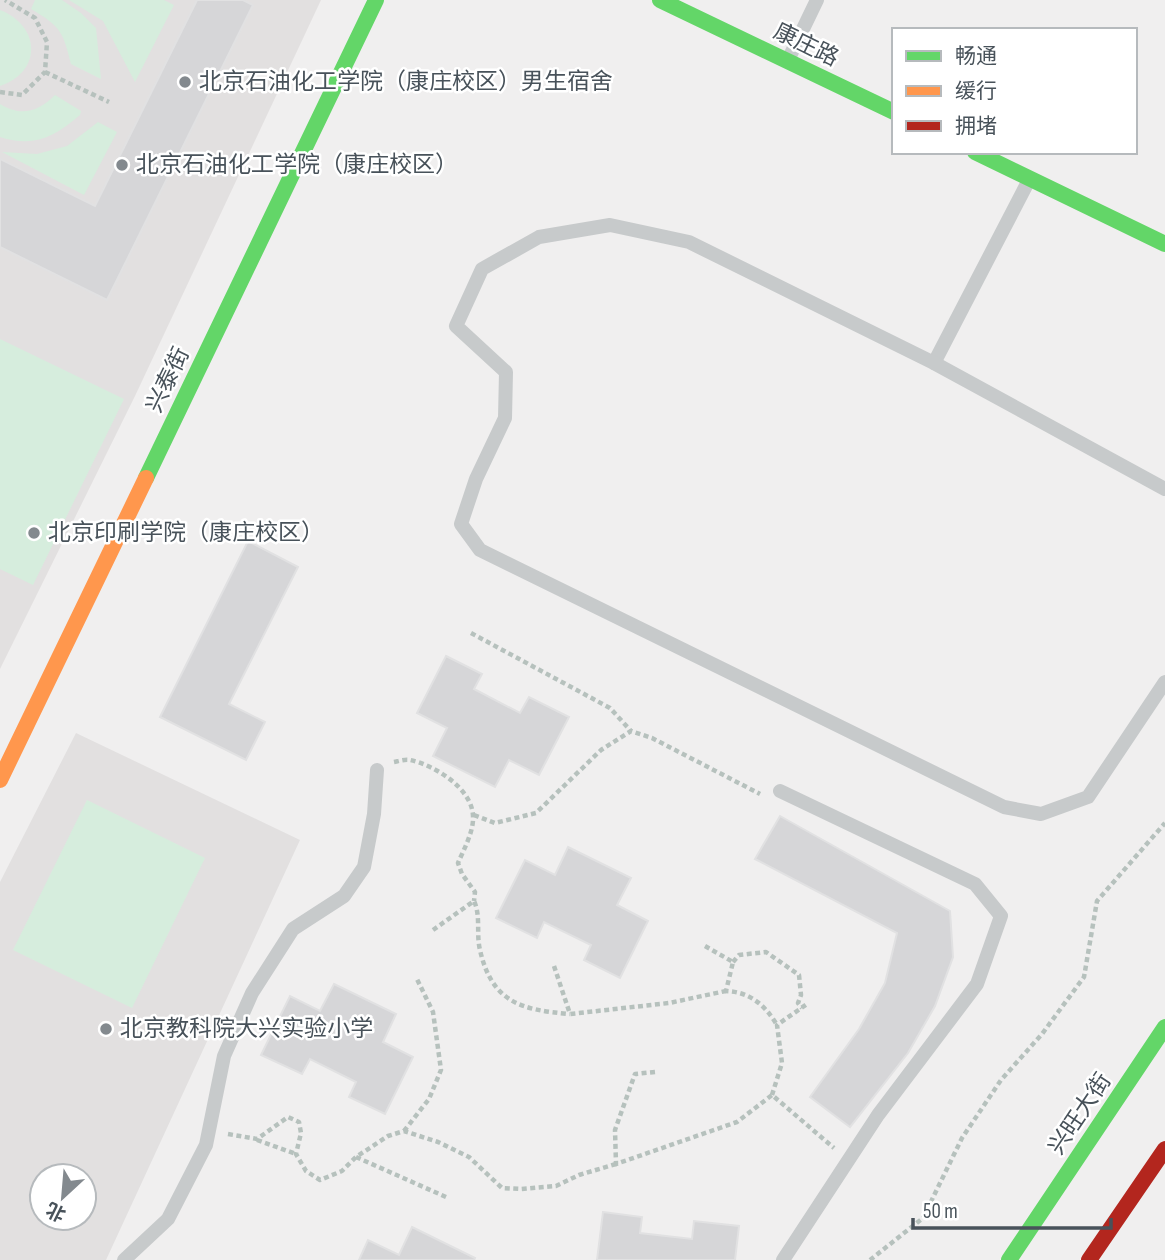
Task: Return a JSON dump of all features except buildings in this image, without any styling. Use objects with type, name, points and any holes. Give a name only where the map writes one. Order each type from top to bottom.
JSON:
[{"type":"street","name":"兴泰街","points":[[0,780],[376,0]]},
{"type":"street","name":"康庄路","points":[[660,0],[892,111]]},
{"type":"street","points":[[979,154],[1165,244]]},
{"type":"street","name":"兴旺大街","points":[[1009,1260],[1165,1027]]},
{"type":"street","points":[[1089,1260],[1165,1149]]},
{"type":"lane","points":[[787,61],[817,0]]},
{"type":"lane","points":[[934,363],[1029,179]]},
{"type":"lane","points":[[1165,489],[934,363],[689,242],[610,225],[539,237],[482,269],[456,326],[506,372],[505,418],[476,479],[461,524],[480,550],[1004,807],[1041,814],[1088,797],[1165,682]]},
{"type":"lane","points":[[124,1260],[168,1219],[206,1145],[224,1056],[252,993],[293,929],[344,896],[364,867],[374,814],[377,770]]},
{"type":"lane","points":[[774,794],[975,884],[1001,916],[977,984],[878,1115],[783,1260]]},
{"type":"path","points":[[0,92],[22,94],[45,72],[47,42],[35,18],[5,0]]},
{"type":"path","points":[[45,72],[109,102]]},
{"type":"path","points":[[471,633],[610,708],[631,731],[774,794]]},
{"type":"path","points":[[474,815],[495,823],[536,813],[601,750],[631,731]]},
{"type":"path","points":[[377,770],[383,764],[409,760],[448,776],[466,794],[474,815],[458,863],[462,874],[475,892],[480,950],[493,984],[510,1001],[536,1012],[570,1014],[669,1003],[726,991],[749,996],[766,1007],[777,1025],[782,1063],[772,1095],[737,1122],[579,1175],[556,1186],[502,1188],[469,1157],[438,1142],[404,1131]]},
{"type":"path","points":[[870,1260],[923,1218],[969,1126],[1001,1080],[1042,1034],[1084,977],[1097,901],[1165,822]]},
{"type":"path","points":[[433,930],[474,901]]},
{"type":"path","points":[[705,946],[733,961]]},
{"type":"path","points":[[726,991],[733,961],[739,955],[766,953],[799,975],[801,995],[798,1003],[805,1006],[777,1025]]},
{"type":"path","points":[[554,966],[570,1014]]},
{"type":"path","points":[[209,1130],[257,1139],[296,1154],[306,1171],[320,1180],[342,1171],[356,1157],[388,1136],[404,1131],[429,1099],[441,1070],[433,1012],[416,977]]},
{"type":"path","points":[[616,1164],[615,1130],[635,1074],[655,1072]]},
{"type":"path","points":[[772,1095],[848,1160]]},
{"type":"path","points":[[257,1139],[288,1117],[299,1122],[301,1133],[296,1154]]},
{"type":"path","points":[[356,1157],[446,1197]]},
{"type":"shaded area","name":"北京石油化工学院（康庄校区）","points":[[0,0],[321,0],[135,396],[0,669]]},
{"type":"shaded area","name":"北京教科院大兴实验小学","points":[[76,733],[300,840],[106,1260],[0,1260],[0,882]]},
{"type":"green space","points":[[35,0],[62,0],[96,28],[101,79],[71,64],[59,30],[31,9]]},
{"type":"green space","points":[[69,0],[164,0],[174,5],[135,82],[103,21]]},
{"type":"green space","points":[[0,10],[23,27],[29,37],[31,49],[23,70],[14,79],[0,86]]},
{"type":"green space","points":[[55,95],[81,111],[80,115],[52,135],[33,141],[0,137],[0,104],[15,110],[29,111]]},
{"type":"green space","points":[[98,122],[117,132],[84,195],[2,152],[37,154],[67,146]]},
{"type":"green space","name":"北京印刷学院（康庄校区）","points":[[0,339],[124,399],[33,585],[0,569]]},
{"type":"green space","points":[[87,800],[205,858],[132,1008],[13,950]]},
{"type":"traffic: fast","points":[[146,478],[376,0]]},
{"type":"traffic: fast","points":[[660,0],[892,111]]},
{"type":"traffic: fast","points":[[979,154],[1165,244]]},
{"type":"traffic: fast","points":[[1009,1260],[1165,1027]]},
{"type":"traffic: slow","points":[[0,780],[146,478]]},
{"type":"traffic: jam","points":[[1089,1260],[1165,1149]]},
{"type":"place","name":"北京石油化工学院（康庄校区）男生宿舍","points":[[185,82]]},
{"type":"place","name":"北京石油化工学院（康庄校区）","points":[[122,165]]},
{"type":"place","name":"北京印刷学院（康庄校区）","points":[[34,533]]},
{"type":"place","name":"北京教科院大兴实验小学","points":[[106,1029]]}]
